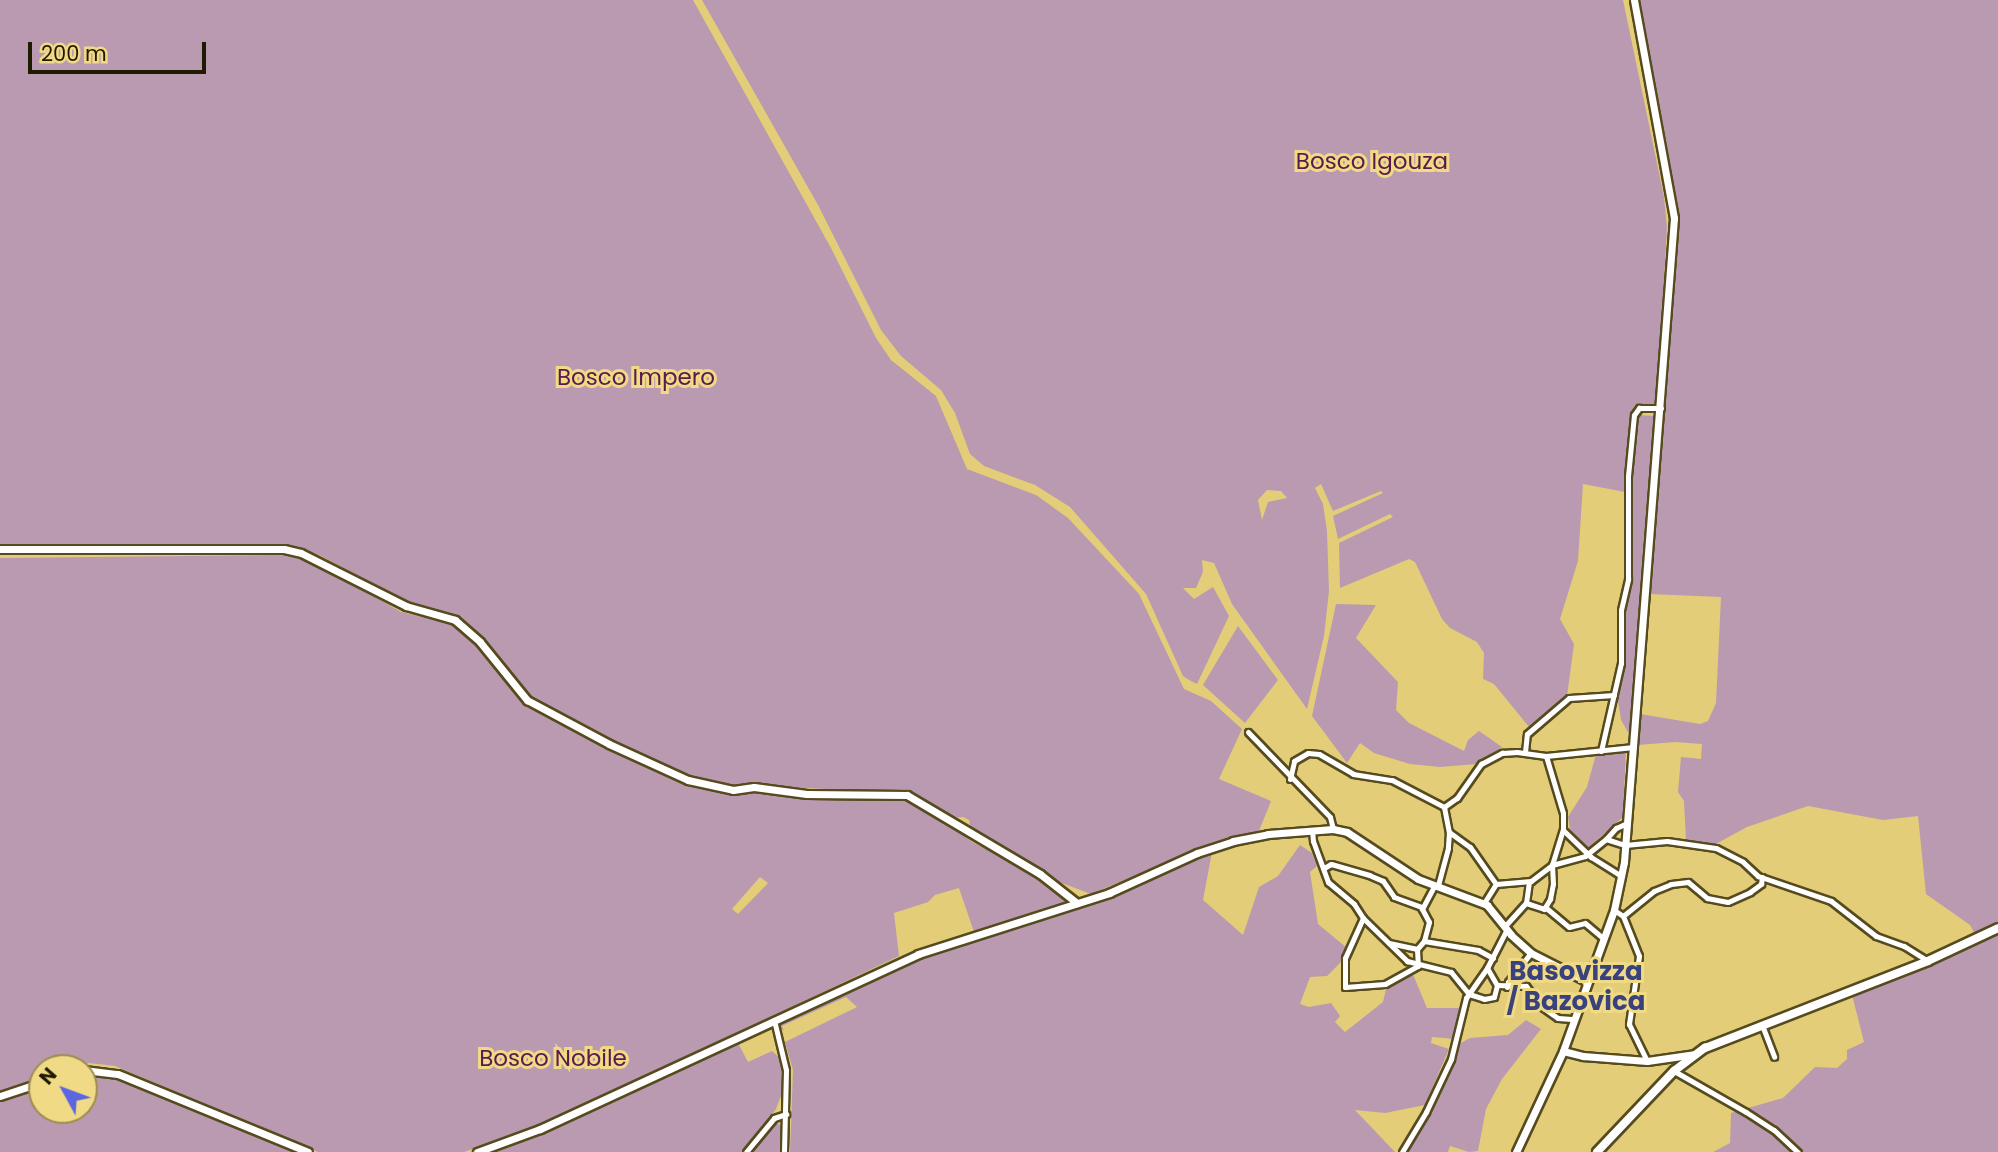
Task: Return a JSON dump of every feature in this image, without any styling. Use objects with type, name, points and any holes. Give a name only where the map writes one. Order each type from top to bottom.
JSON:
[{"type":"main road","points":[[1516,1152],[1563,1051],[1572,1019],[1614,910],[1622,876],[1674,218],[1634,0]]},
{"type":"main road","points":[[0,549],[284,550],[301,553],[406,606],[455,620],[480,642],[527,700],[609,744],[688,780],[733,790],[754,787],[807,794],[906,795],[1040,874],[1077,903]]},
{"type":"main road","points":[[477,1152],[540,1129],[918,954],[1109,893],[1197,853],[1233,841],[1312,830],[1333,829],[1347,832],[1412,876],[1484,904],[1531,953],[1586,981]]},
{"type":"main road","points":[[1563,1051],[1610,1059],[1647,1061],[1695,1054],[1928,961],[1998,928]]},
{"type":"main road","points":[[1597,1152],[1674,1071],[1695,1054]]},
{"type":"main road","points":[[1663,1060],[1674,1071]]},
{"type":"main road","points":[[98,1070],[126,1077],[308,1152]]},
{"type":"main road","points":[[0,1096],[28,1087]]},
{"type":"street","points":[[1601,751],[1621,663],[1621,610],[1628,579],[1628,476],[1634,415],[1639,408],[1661,408]]},
{"type":"street","points":[[1525,752],[1527,734],[1569,698],[1614,695]]},
{"type":"street","points":[[1248,732],[1290,779],[1330,817],[1333,829]]},
{"type":"street","points":[[1444,807],[1458,798],[1486,760],[1502,753],[1525,752],[1546,757],[1634,747]]},
{"type":"street","points":[[1290,779],[1294,761],[1308,753],[1319,754],[1353,775],[1392,779],[1444,807]]},
{"type":"street","points":[[1545,907],[1553,884],[1552,865],[1563,830],[1563,813],[1546,757]]},
{"type":"street","points":[[1422,909],[1444,872],[1449,832],[1444,807]]},
{"type":"street","points":[[1496,884],[1529,882],[1552,865],[1588,854],[1627,823]]},
{"type":"street","points":[[1312,830],[1313,841],[1328,882],[1354,904],[1363,918],[1400,956],[1418,966],[1451,972],[1469,994],[1490,999],[1497,985]]},
{"type":"street","points":[[1563,830],[1588,854],[1622,876]]},
{"type":"street","points":[[1449,832],[1470,847],[1496,884]]},
{"type":"street","points":[[1606,839],[1625,845],[1663,841],[1716,848],[1743,862],[1762,877],[1831,901],[1876,936],[1904,946],[1928,961]]},
{"type":"street","points":[[1324,868],[1331,864],[1376,878],[1383,881],[1394,897],[1422,909],[1429,922],[1424,940],[1417,949],[1418,966]]},
{"type":"street","points":[[1623,916],[1654,891],[1671,884],[1688,882],[1707,898],[1728,902],[1750,892],[1762,877]]},
{"type":"street","points":[[1402,1152],[1426,1112],[1451,1059],[1469,994],[1488,968],[1506,928],[1526,903],[1529,882]]},
{"type":"street","points":[[1484,904],[1496,884]]},
{"type":"street","points":[[1526,903],[1545,907],[1569,926],[1585,923],[1604,939]]},
{"type":"street","points":[[1614,910],[1623,916],[1639,956],[1629,1029],[1647,1061]]},
{"type":"street","points":[[1363,918],[1343,964],[1345,987],[1385,984],[1418,966]]},
{"type":"street","points":[[1424,940],[1478,950],[1493,958]]},
{"type":"street","points":[[1389,943],[1417,949]]},
{"type":"street","points":[[1507,987],[1507,982],[1531,953]]},
{"type":"street","points":[[1488,968],[1497,985]]},
{"type":"street","points":[[1497,985],[1526,986],[1542,1007],[1558,1018],[1572,1019]]},
{"type":"street","points":[[773,1019],[784,1058],[784,1152]]},
{"type":"street","points":[[1762,1025],[1774,1057]]},
{"type":"street","points":[[1674,1071],[1774,1130],[1798,1152]]},
{"type":"street","points":[[746,1152],[774,1118],[786,1114]]},
{"type":"green space","name":"Bosco Impero","points":[[0,0],[693,0],[831,248],[876,338],[891,360],[936,396],[967,469],[1036,495],[1068,518],[1139,594],[1184,689],[1211,701],[1242,729],[1219,779],[1271,801],[1259,831],[1215,842],[1091,894],[1051,879],[1033,865],[972,833],[969,820],[963,817],[951,818],[908,793],[723,784],[693,778],[619,745],[529,697],[482,637],[455,616],[407,602],[321,556],[278,546],[0,546]]},
{"type":"green space","name":"Bosco Igouza","points":[[702,0],[1623,0],[1664,197],[1667,228],[1657,405],[1634,406],[1625,492],[1583,484],[1578,561],[1560,619],[1574,644],[1567,696],[1529,727],[1494,684],[1483,679],[1484,653],[1477,642],[1450,628],[1442,619],[1415,562],[1409,559],[1340,588],[1339,543],[1393,517],[1390,514],[1338,539],[1333,516],[1383,493],[1381,491],[1333,511],[1321,484],[1315,488],[1323,504],[1327,531],[1329,591],[1324,636],[1307,709],[1232,604],[1214,563],[1202,560],[1203,572],[1196,588],[1183,588],[1194,599],[1213,587],[1229,616],[1197,684],[1189,680],[1183,676],[1146,594],[1070,507],[1035,485],[984,466],[970,454],[955,413],[941,390],[901,356],[881,330],[818,205]],"holes":[[[1267,490],[1281,491],[1287,498],[1268,502],[1262,520],[1258,500]]]},
{"type":"green space","points":[[1639,0],[1998,0],[1998,924],[1975,934],[1970,925],[1926,894],[1918,816],[1883,820],[1808,806],[1747,827],[1714,845],[1686,841],[1684,801],[1678,792],[1681,757],[1701,759],[1702,744],[1675,742],[1638,745],[1640,714],[1700,724],[1708,721],[1716,703],[1721,597],[1649,594],[1677,208]]},
{"type":"green space","points":[[1637,415],[1656,416],[1629,734],[1621,720],[1617,694],[1623,674],[1624,614],[1632,542],[1630,483]]},
{"type":"green space","name":"Bosco Nobile","points":[[280,555],[312,561],[401,612],[452,624],[487,655],[529,708],[688,784],[735,794],[753,790],[812,798],[902,798],[945,822],[972,842],[1024,868],[1068,902],[974,932],[959,888],[935,895],[928,902],[894,913],[899,956],[562,1116],[464,1152],[318,1152],[115,1066],[98,1064],[98,1054],[28,1054],[28,1082],[0,1091],[0,558]],"holes":[[[760,877],[768,883],[738,914],[732,909]]]},
{"type":"green space","points":[[1336,604],[1376,605],[1356,638],[1398,682],[1396,710],[1409,723],[1464,751],[1468,740],[1479,731],[1502,747],[1476,764],[1440,767],[1410,764],[1374,753],[1360,743],[1347,763],[1312,716]]},
{"type":"green space","points":[[1238,626],[1278,680],[1245,723],[1203,685]]},
{"type":"green space","points":[[1626,750],[1623,817],[1587,849],[1570,829],[1568,817],[1587,787],[1596,754]]},
{"type":"green space","points":[[1300,845],[1312,853],[1317,866],[1310,872],[1318,924],[1347,948],[1340,963],[1327,976],[1310,977],[1300,1004],[1309,1007],[1331,1003],[1340,1016],[1335,1022],[1345,1032],[1383,1002],[1387,985],[1412,972],[1427,1008],[1461,1008],[1454,1039],[1432,1037],[1431,1043],[1449,1049],[1425,1105],[1385,1113],[1355,1110],[1395,1152],[790,1152],[793,1070],[785,1042],[857,1007],[846,997],[782,1026],[784,1031],[779,1026],[779,1021],[906,962],[1119,894],[1212,852],[1203,900],[1243,935],[1259,887],[1278,876]]},
{"type":"green space","points":[[1998,932],[1998,1152],[1713,1152],[1730,1143],[1731,1113],[1783,1098],[1815,1067],[1837,1068],[1847,1059],[1847,1050],[1864,1042],[1852,995],[1933,963]]},
{"type":"green space","points":[[1526,1020],[1541,1029],[1502,1079],[1486,1109],[1478,1151],[1469,1152],[1450,1146],[1448,1152],[1407,1152],[1437,1096],[1459,1044],[1470,1038],[1508,1035]]},
{"type":"green space","points":[[737,1041],[748,1062],[772,1051],[781,1059],[784,1088],[776,1109],[743,1152],[491,1152],[603,1105]]},
{"type":"green space","points":[[98,1076],[110,1076],[298,1152],[0,1152],[0,1102],[28,1093],[28,1124],[98,1124]]},
{"type":"green space","points":[[772,1123],[779,1124],[782,1129],[781,1152],[748,1152]]},
{"type":"district","name":"Basovizza / Bazovica","points":[[1576,987]]}]
